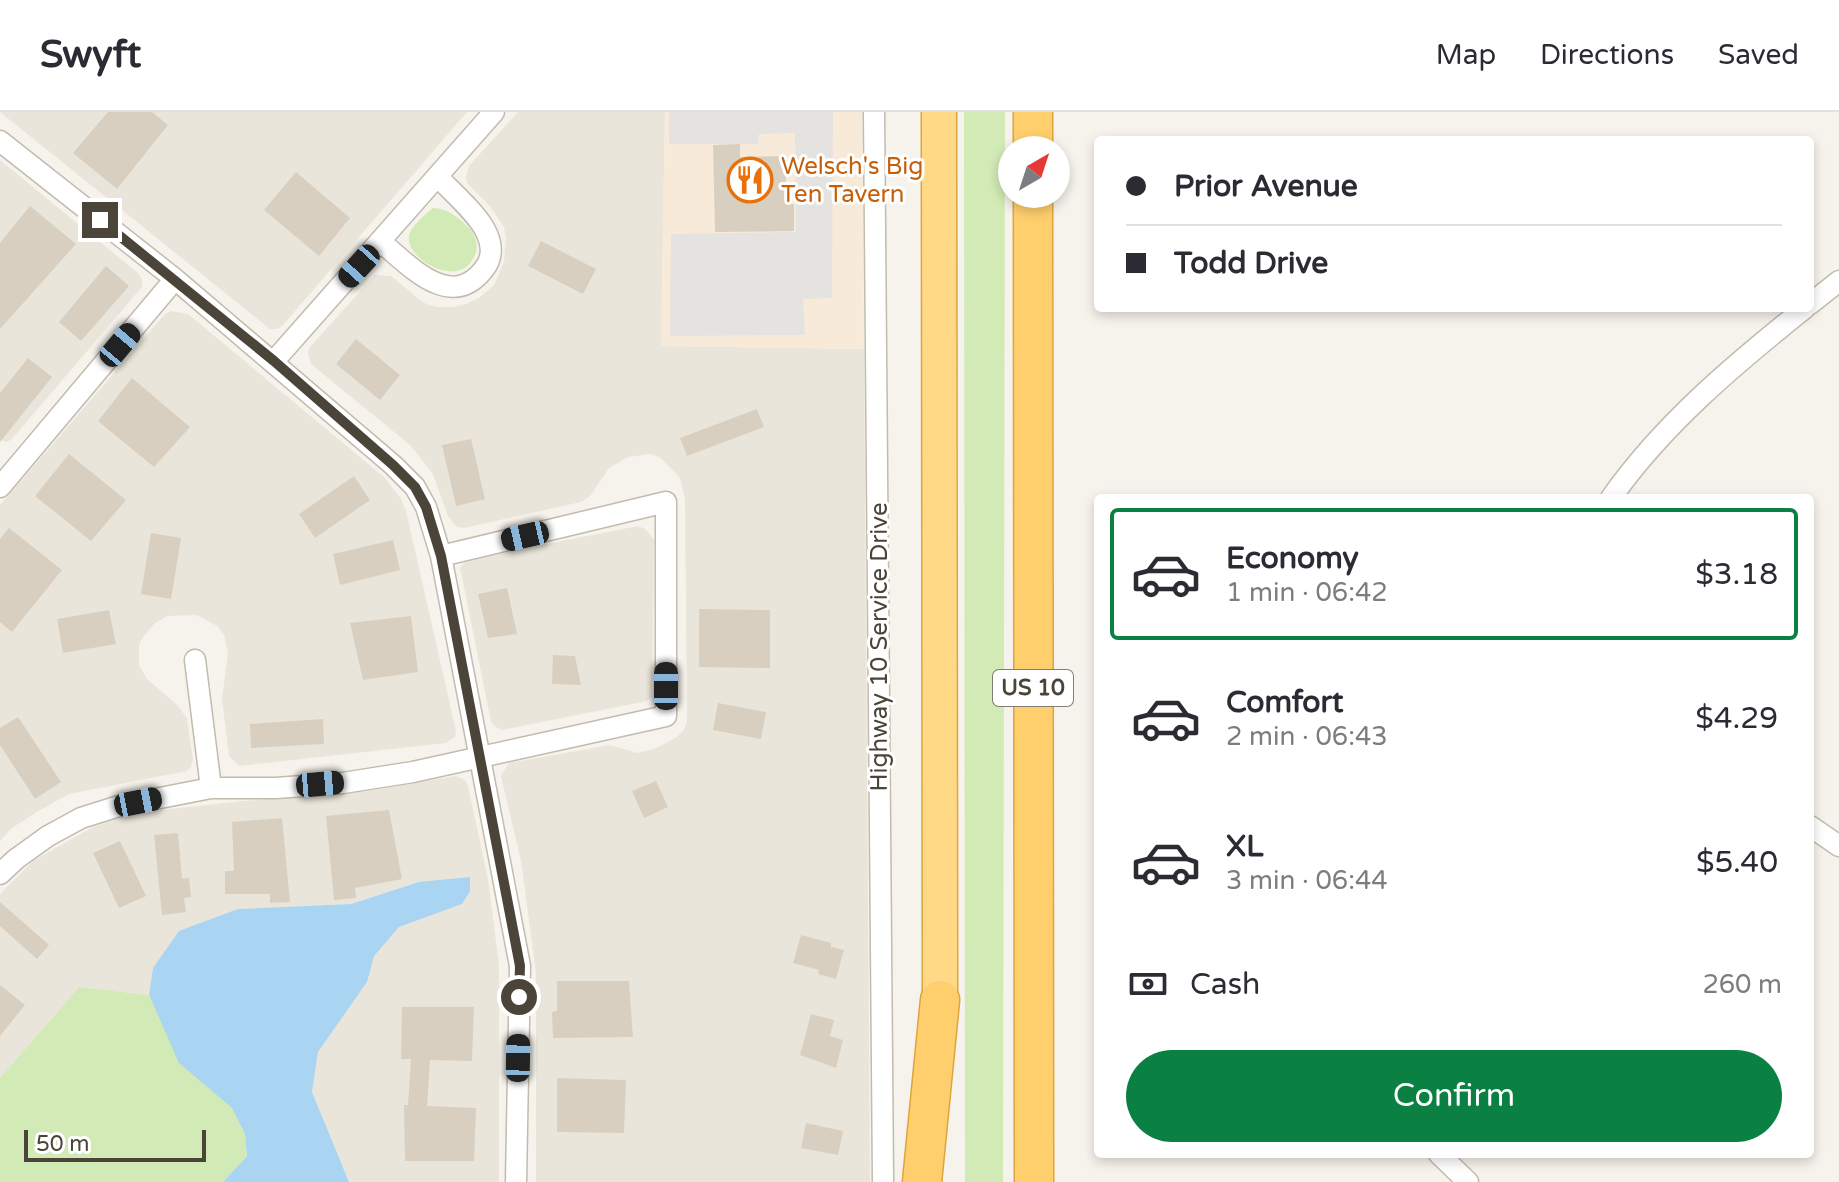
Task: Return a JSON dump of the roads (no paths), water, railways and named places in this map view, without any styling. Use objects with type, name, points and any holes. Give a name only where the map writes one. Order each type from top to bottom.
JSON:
[{"type":"highway","points":[[939,112],[942,1182]]},
{"type":"highway","points":[[1033,112],[1033,136]]},
{"type":"highway","name":"US 10","points":[[1033,208],[1034,1182]]},
{"type":"highway","points":[[922,1182],[940,1000]]},
{"type":"street","points":[[274,361],[494,112]]},
{"type":"street","name":"Highway 10 Service Drive","points":[[874,112],[883,1182]]},
{"type":"street","points":[[0,141],[274,361],[415,487],[426,507],[441,556],[520,966],[516,1182]]},
{"type":"street","points":[[381,242],[426,278],[441,286],[466,285],[477,278],[488,263],[492,246],[486,229],[438,177]]},
{"type":"street","points":[[3,479],[175,279]]},
{"type":"street","points":[[1814,301],[1839,281]]},
{"type":"street","points":[[1614,494],[1679,418],[1751,351],[1800,312]]},
{"type":"street","points":[[0,874],[48,836],[81,818],[119,806],[211,788],[276,788],[343,783],[413,772],[666,716],[666,502],[441,556]]},
{"type":"street","points":[[195,660],[211,788]]},
{"type":"street","points":[[1814,829],[1839,846]]},
{"type":"street","points":[[1443,1158],[1468,1182]]},
{"type":"water","points":[[470,877],[470,891],[462,904],[399,927],[374,956],[367,982],[318,1052],[312,1092],[349,1182],[223,1182],[247,1156],[245,1134],[232,1108],[179,1063],[149,995],[153,968],[179,931],[238,909],[351,904],[419,882]]},
{"type":"place","name":"Welsch's Big Ten Tavern","points":[[750,180]]}]
